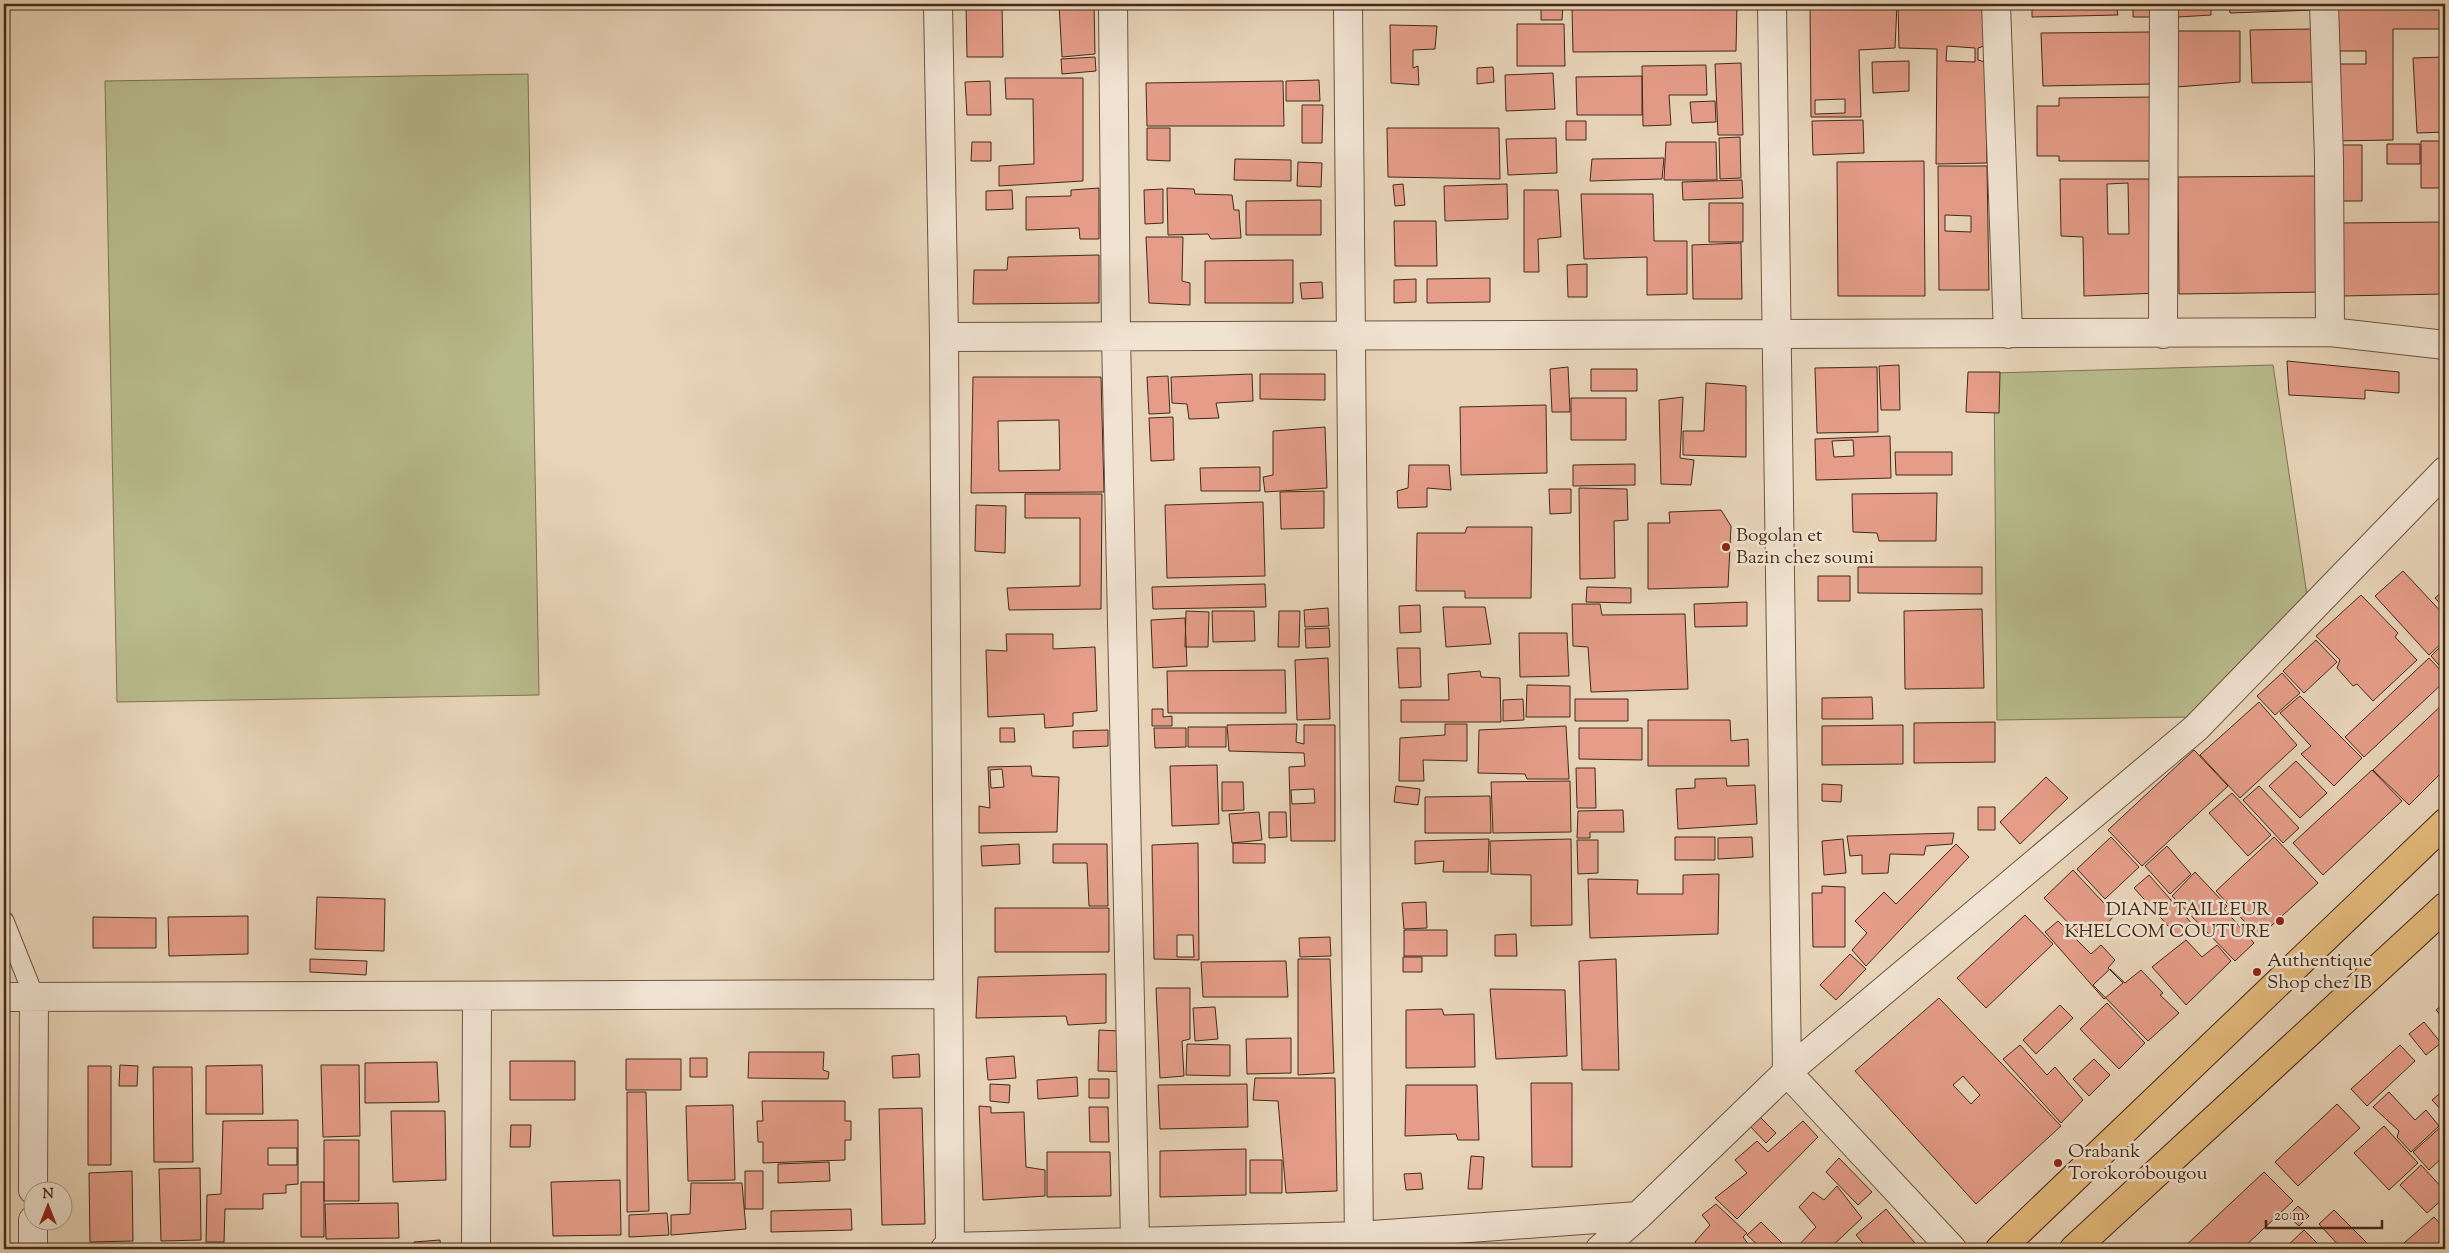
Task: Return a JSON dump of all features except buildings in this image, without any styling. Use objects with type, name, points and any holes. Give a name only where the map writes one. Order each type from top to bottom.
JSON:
[{"type":"main road","points":[[2000,1249],[2445,823]]},
{"type":"main road","points":[[2074,1249],[2445,907]]},
{"type":"street","points":[[938,4],[944,337],[948,1248],[1136,1242],[1359,1242],[1638,1216]]},
{"type":"street","points":[[1113,4],[1116,336],[1136,1242]]},
{"type":"street","points":[[1348,4],[1359,1242]]},
{"type":"street","points":[[1772,4],[1788,1072],[1952,1249]]},
{"type":"street","points":[[1996,4],[2008,334]]},
{"type":"street","points":[[2163,334],[2164,4]]},
{"type":"street","points":[[2324,4],[2329,159],[2330,332]]},
{"type":"street","points":[[944,337],[2330,332],[2445,345]]},
{"type":"street","points":[[1600,1249],[1638,1216],[1788,1072],[2196,728],[2445,470]]},
{"type":"street","points":[[4,996],[477,997],[948,994]]},
{"type":"street","points":[[33,1180],[34,996]]},
{"type":"street","points":[[476,1249],[477,997]]},
{"type":"street","points":[[33,1230],[33,1249]]},
{"type":"lane","points":[[4,921],[34,996]]},
{"type":"green space","points":[[528,74],[539,695],[117,702],[105,81]]},
{"type":"green space","points":[[2273,365],[2308,602],[2194,717],[1997,720],[1994,373]]},
{"type":"place","name":"Bogolan et Bazin chez soumi","points":[[1726,547]]},
{"type":"place","name":"DIANE TAILLEUR KHELCOM COUTURE","points":[[2280,921]]},
{"type":"place","name":"Authentique Shop chez IB","points":[[2257,972]]},
{"type":"place","name":"Orabank Torokorobougou","points":[[2058,1163]]}]
